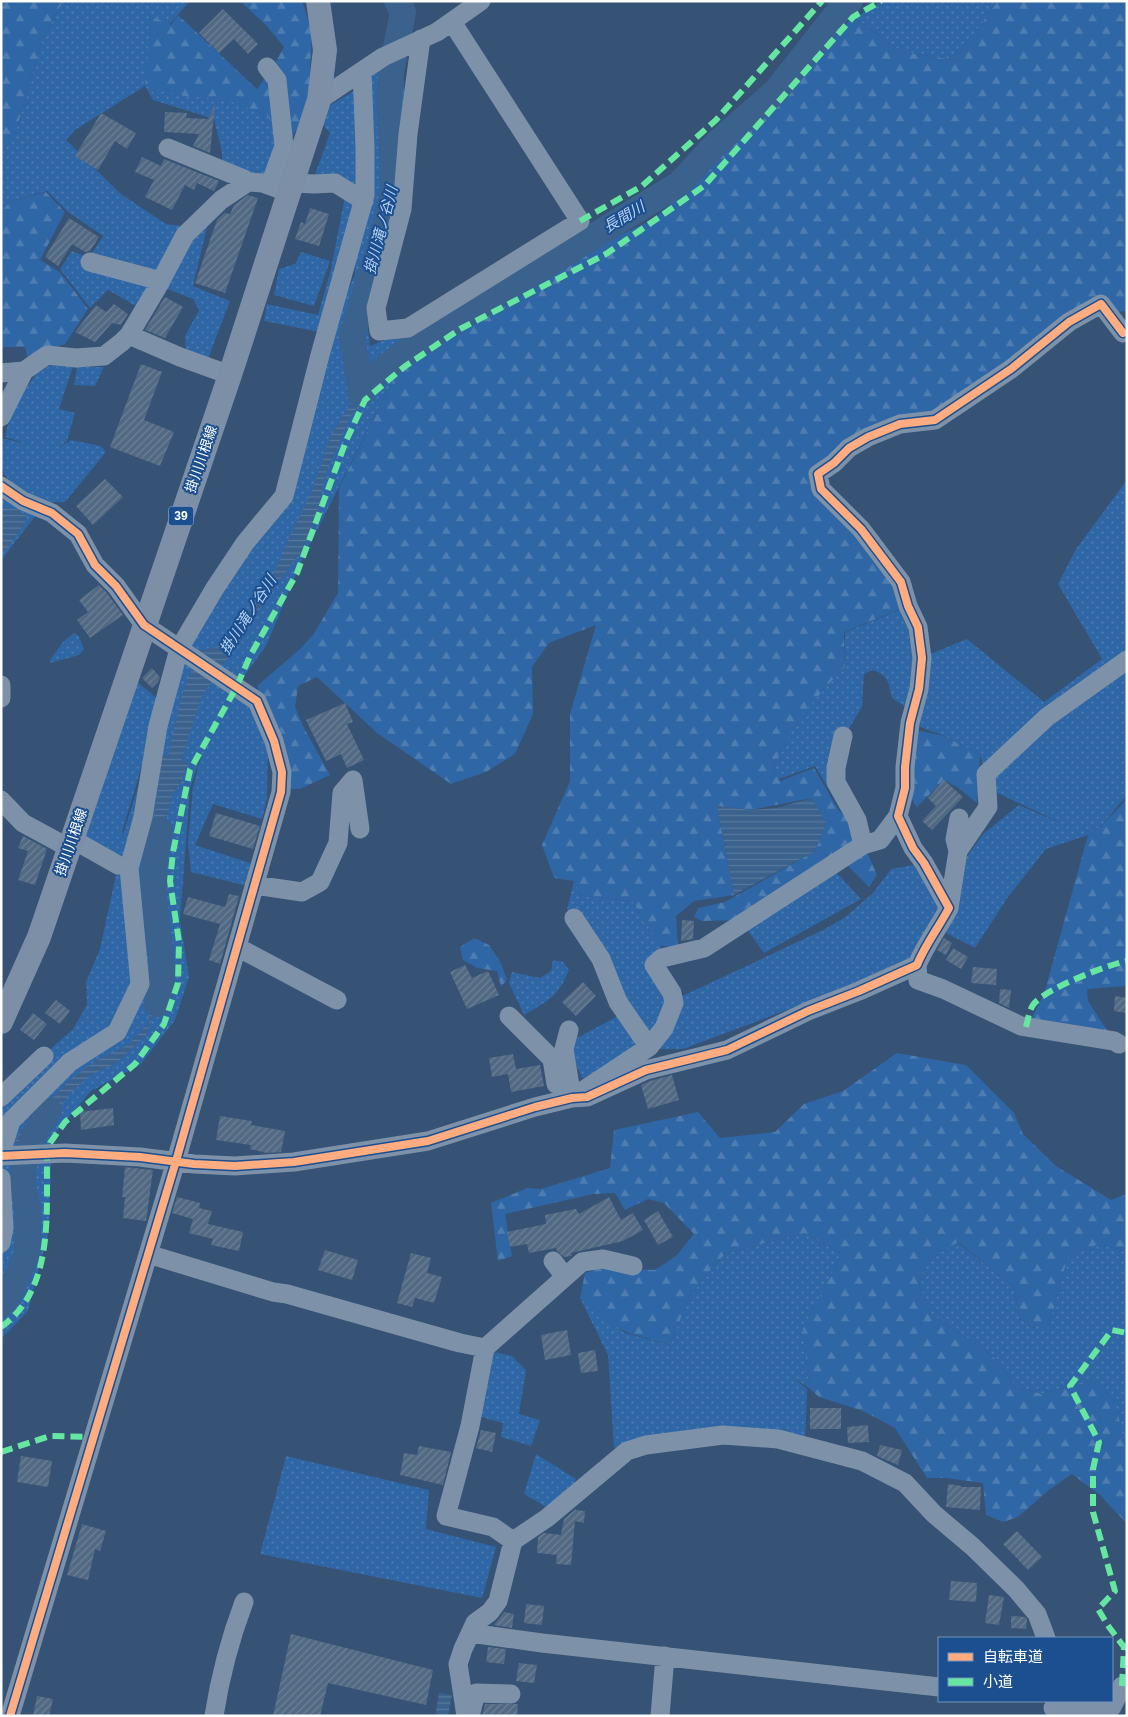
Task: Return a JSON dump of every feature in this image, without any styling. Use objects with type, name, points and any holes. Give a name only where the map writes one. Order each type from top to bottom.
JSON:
[{"type":"main road","name":"掛川川根線","points":[[1,1022],[39,937],[230,375],[284,187],[319,100],[325,50],[318,1]]},
{"type":"street","points":[[319,100],[383,57],[437,32],[481,1]]},
{"type":"street","points":[[413,42],[402,209],[376,308],[379,331],[408,328],[580,221],[452,22]]},
{"type":"street","points":[[267,67],[277,80],[284,146],[284,187]]},
{"type":"street","points":[[362,71],[365,148],[364,201],[320,355],[284,496],[245,543],[215,588],[179,649],[158,726],[143,817],[129,868],[140,984],[117,1032],[70,1062],[11,1122],[4,1155],[65,1153],[235,1166],[294,1162],[428,1141],[535,1107],[587,1097],[646,1070],[727,1050],[808,1011],[859,992],[918,964]]},
{"type":"street","points":[[168,148],[244,178],[248,182],[284,187],[336,183],[364,201]]},
{"type":"street","points":[[1,373],[24,371],[47,356],[76,358],[104,356],[129,335],[161,281],[185,235],[221,200],[248,182]]},
{"type":"street","points":[[90,262],[161,281]]},
{"type":"street","points":[[565,1100],[649,1047],[664,1028],[674,1003],[672,993],[654,965],[662,958],[704,948],[862,845],[880,840],[898,816],[905,788],[905,767],[910,722],[919,689],[922,658],[918,627],[908,606],[901,582],[861,529],[821,489],[818,474],[834,463],[849,448],[868,438],[900,424],[935,420],[1011,369],[1068,322],[1101,304],[1123,332]]},
{"type":"street","points":[[129,335],[180,357],[230,375]]},
{"type":"street","points":[[1,418],[24,371]]},
{"type":"street","points":[[1,486],[23,501],[52,513],[78,534],[95,565],[116,586],[144,625],[257,701],[274,741],[282,772],[280,792],[176,1161],[10,1716]]},
{"type":"street","points":[[958,851],[988,807],[986,774],[1047,717],[1127,660]]},
{"type":"street","points":[[1,685],[1,698]]},
{"type":"street","points":[[843,736],[836,768],[836,782],[857,820],[862,845]]},
{"type":"street","points":[[254,885],[302,892],[320,882],[338,842],[342,793],[353,780],[360,828]]},
{"type":"street","points":[[1,800],[23,823],[118,865]]},
{"type":"street","points":[[898,816],[913,848],[924,863],[949,908]]},
{"type":"street","points":[[959,818],[955,840],[958,851],[949,908],[923,952],[918,964],[918,980],[943,989],[1021,1026],[1119,1044]]},
{"type":"street","points":[[574,918],[601,959],[618,1002],[649,1047]]},
{"type":"street","points":[[237,947],[337,1000]]},
{"type":"street","points":[[509,1016],[552,1059],[565,1100]]},
{"type":"street","points":[[565,1100],[564,1050],[569,1030]]},
{"type":"street","points":[[1,1097],[44,1056]]},
{"type":"street","points":[[1,1178],[4,1228],[1,1242]]},
{"type":"street","points":[[148,1254],[273,1292],[287,1294],[460,1343],[485,1348]]},
{"type":"street","points":[[512,1541],[493,1527],[446,1516],[470,1426],[485,1348],[582,1262],[603,1259],[633,1266]]},
{"type":"street","points":[[553,1261],[565,1276]]},
{"type":"street","points":[[466,1716],[458,1664],[475,1623],[490,1612],[498,1601],[512,1541],[547,1518],[627,1452],[646,1446],[723,1434],[778,1440],[862,1461],[906,1483],[934,1514],[973,1547],[1016,1589],[1037,1614],[1046,1637]]},
{"type":"street","points":[[214,1716],[218,1689],[232,1633],[244,1602]]},
{"type":"street","points":[[470,1633],[938,1687]]},
{"type":"street","points":[[660,1716],[665,1656]]},
{"type":"street","points":[[1053,1708],[1112,1707],[1122,1686],[1127,1685]]},
{"type":"street","points":[[470,1716],[476,1693],[511,1694]]},
{"type":"green space","points":[[1,1],[63,1],[41,43],[13,141],[1,151]]},
{"type":"green space","points":[[63,1],[190,1],[169,25],[222,97],[268,116],[286,148],[274,182],[222,164],[222,152],[214,119],[153,100],[145,86],[75,130],[66,140],[121,194],[166,224],[182,226],[139,308],[108,290],[90,308],[60,269],[72,251],[89,258],[103,236],[68,212],[47,191],[11,201],[1,212],[1,151],[13,141],[41,43]]},
{"type":"green space","points":[[240,1],[302,1],[312,31],[308,109],[286,148],[268,116],[225,99],[184,96],[145,86],[151,16],[171,25],[178,15],[257,89],[272,69],[284,47],[266,25]]},
{"type":"green space","points":[[882,1],[1000,1],[955,60],[902,52],[855,18]]},
{"type":"green space","points":[[998,1],[1127,1],[1127,311],[1112,312],[1101,304],[935,420],[900,424],[819,470],[908,606],[844,632],[845,666],[794,723],[784,748],[772,767],[780,781],[814,768],[839,811],[853,820],[877,875],[869,887],[845,863],[749,920],[702,921],[694,917],[698,908],[725,902],[815,851],[826,823],[812,798],[751,810],[717,806],[734,895],[694,901],[676,916],[678,947],[661,946],[632,901],[582,896],[574,881],[554,878],[542,845],[570,781],[570,714],[596,625],[549,643],[532,667],[533,714],[515,754],[486,772],[451,784],[377,733],[317,677],[298,686],[295,707],[303,726],[330,775],[300,789],[285,789],[277,744],[257,686],[300,649],[313,635],[338,593],[339,488],[408,350],[518,284],[654,219],[697,181],[738,135],[777,102],[814,57],[853,17],[902,52],[955,60]]},
{"type":"green space","points":[[393,61],[402,61],[409,153],[366,315],[370,346],[399,334],[408,350],[303,558],[266,646],[222,707],[233,694],[249,704],[268,744],[267,798],[262,819],[213,804],[195,845],[253,864],[243,885],[191,872],[188,843],[193,787],[201,756],[190,788],[180,920],[189,977],[175,1020],[140,1065],[91,1091],[52,1137],[49,1230],[28,1311],[1,1339],[1,1093],[73,1029],[87,1005],[86,982],[100,949],[118,865],[127,858],[84,839],[136,681],[164,704],[179,649],[281,487],[326,335],[355,275],[355,258],[325,333],[264,321],[267,304],[318,315],[331,269],[345,196],[364,197],[369,76]],"holes":[[[162,713],[123,834],[124,839],[122,832],[148,745]]]},
{"type":"green space","points":[[361,87],[362,194],[313,180],[330,133],[322,124],[327,107]]},
{"type":"green space","points":[[46,192],[65,212],[40,260],[60,272],[88,309],[65,344],[46,350],[28,360],[25,347],[1,347],[1,212],[11,201]]},
{"type":"green space","points":[[209,219],[193,286],[230,301],[208,359],[186,353],[185,336],[199,310],[193,299],[162,287],[183,252]]},
{"type":"green space","points":[[301,252],[330,261],[314,306],[274,295],[279,269],[295,264]]},
{"type":"green space","points":[[74,363],[59,409],[75,413],[67,441],[57,449],[71,440],[101,446],[106,452],[65,502],[48,502],[20,492],[4,474],[1,465],[2,438],[28,444],[5,437],[12,407],[37,373],[53,364]]},
{"type":"green space","points":[[77,367],[104,367],[95,386],[74,385]]},
{"type":"green space","points":[[1127,480],[1127,795],[1101,826],[1088,835],[1046,849],[1008,897],[975,948],[946,933],[960,866],[983,834],[1019,805],[1063,824],[991,790],[980,755],[944,736],[910,723],[913,712],[892,698],[885,677],[873,670],[864,674],[862,707],[842,740],[843,813],[815,766],[779,779],[772,767],[782,751],[793,723],[845,666],[845,632],[907,607],[923,657],[967,639],[1044,702],[1102,659],[1058,584],[1076,549]]},
{"type":"green space","points":[[8,497],[36,515],[2,559],[1,501]]},
{"type":"green space","points":[[74,633],[78,635],[84,649],[79,655],[50,663],[50,660],[63,642]]},
{"type":"green space","points":[[916,730],[944,736],[980,755],[977,803],[957,787],[944,780],[917,807],[905,788]]},
{"type":"green space","points":[[1127,799],[1127,986],[1087,989],[1088,1001],[1114,1041],[1028,1025],[1044,994],[1088,835],[1101,826]]},
{"type":"green space","points":[[924,863],[949,908],[923,951],[881,972],[827,995],[683,1049],[654,1049],[680,997],[823,930],[844,918],[873,893],[891,869]]},
{"type":"green space","points":[[835,871],[861,899],[764,953],[746,928]]},
{"type":"green space","points":[[574,881],[582,896],[632,901],[661,946],[666,996],[659,1026],[650,1036],[633,1019],[603,946],[567,910]]},
{"type":"green space","points":[[474,938],[489,945],[500,961],[507,980],[501,987],[497,971],[477,968],[463,960],[460,947]]},
{"type":"green space","points":[[553,960],[563,962],[569,970],[565,979],[551,997],[524,1015],[509,983],[512,972],[540,978],[551,971]]},
{"type":"green space","points":[[618,1016],[639,1047],[586,1079],[582,1078],[571,1053],[577,1038]]},
{"type":"green space","points":[[897,1053],[966,1065],[1014,1113],[1023,1134],[1056,1166],[1111,1200],[1127,1194],[1127,1254],[1120,1249],[1096,1245],[1068,1256],[1048,1329],[1020,1319],[1013,1286],[958,1242],[929,1259],[918,1282],[931,1314],[992,1355],[1016,1387],[1042,1394],[1091,1380],[1114,1397],[1127,1455],[1127,1524],[1100,1495],[1072,1474],[1049,1490],[1018,1517],[1003,1522],[986,1515],[983,1483],[946,1478],[927,1478],[895,1428],[863,1411],[819,1397],[809,1388],[803,1328],[842,1254],[804,1233],[726,1253],[705,1276],[689,1298],[670,1345],[628,1333],[608,1322],[580,1298],[585,1273],[602,1268],[655,1270],[676,1256],[694,1234],[664,1203],[648,1199],[625,1210],[615,1193],[594,1194],[505,1214],[512,1256],[498,1261],[491,1203],[527,1188],[541,1189],[610,1168],[614,1130],[698,1112],[720,1138],[775,1132],[804,1104],[843,1091]]},
{"type":"green space","points":[[804,1233],[842,1254],[816,1305],[804,1334],[809,1388],[794,1378],[807,1389],[805,1446],[655,1435],[614,1448],[608,1355],[580,1298],[625,1333],[670,1345],[689,1298],[705,1276],[726,1253]]},
{"type":"green space","points":[[957,1242],[1013,1286],[1020,1319],[1048,1328],[1068,1256],[1096,1245],[1120,1249],[1127,1254],[1127,1455],[1091,1380],[1042,1394],[1016,1387],[992,1355],[931,1314],[918,1282],[929,1259]]},
{"type":"green space","points":[[494,1352],[512,1356],[526,1370],[519,1414],[540,1420],[531,1446],[501,1437],[503,1423],[478,1416],[491,1355]]},
{"type":"green space","points":[[536,1454],[576,1479],[571,1489],[549,1509],[524,1494]]},
{"type":"green space","points":[[286,1456],[429,1490],[426,1529],[496,1547],[482,1598],[260,1554]]},
{"type":"water","points":[[390,360],[350,417],[325,475],[317,516],[303,549],[279,581],[201,698],[181,760],[189,763],[179,786],[173,793],[158,862],[148,867],[147,849],[158,792],[155,774],[159,755],[168,756],[182,694],[200,650],[222,646],[239,628],[277,567],[312,491],[331,436],[366,377]]},
{"type":"water","points":[[7,507],[18,510],[27,516],[24,525],[6,550],[1,551],[1,510]]},
{"type":"water","points":[[812,798],[826,823],[815,851],[734,895],[717,806],[751,810],[776,808]]},
{"type":"water","points":[[155,906],[163,988],[146,1035],[116,1063],[89,1076],[68,1096],[40,1132],[37,1142],[14,1144],[20,1131],[72,1078],[96,1061],[128,1045],[149,1022],[149,1004],[156,969],[153,915]]},
{"type":"water","points":[[439,1693],[452,1695],[448,1716],[435,1716]]},
{"type":"building","points":[[223,9],[258,44],[248,54],[234,39],[219,53],[199,33]]},
{"type":"building","points":[[215,105],[210,153],[193,146],[199,134],[164,132],[165,112],[187,113],[186,118],[208,119]]},
{"type":"building","points":[[101,113],[136,133],[127,149],[115,141],[98,170],[75,156]]},
{"type":"building","points":[[142,157],[161,166],[164,159],[219,181],[214,191],[197,183],[194,190],[185,185],[172,210],[145,197],[154,180],[135,172]]},
{"type":"building","points":[[248,195],[258,198],[225,293],[195,283],[217,220],[224,213],[230,214],[234,205]]},
{"type":"building","points":[[310,208],[329,214],[319,246],[295,239],[301,222],[305,224]]},
{"type":"building","points":[[69,218],[99,237],[90,251],[85,252],[72,244],[58,266],[45,257]]},
{"type":"building","points":[[165,297],[183,307],[165,338],[145,330]]},
{"type":"building","points":[[114,304],[128,314],[121,325],[112,323],[95,342],[75,332],[96,305],[106,312]]},
{"type":"building","points":[[141,364],[162,372],[144,420],[174,432],[160,466],[110,447]]},
{"type":"building","points":[[105,479],[123,497],[93,525],[76,506]]},
{"type":"building","points":[[99,585],[123,615],[90,638],[77,620],[88,612],[79,600]]},
{"type":"building","points":[[152,668],[160,677],[152,688],[142,678]]},
{"type":"building","points":[[345,703],[353,722],[347,724],[364,760],[347,768],[341,754],[326,761],[306,720]]},
{"type":"building","points":[[944,780],[963,797],[932,830],[922,821],[936,806],[928,798]]},
{"type":"building","points":[[216,813],[260,826],[253,849],[209,836]]},
{"type":"building","points":[[23,836],[47,849],[35,885],[18,880],[28,851],[18,848]]},
{"type":"building","points":[[229,894],[239,896],[220,964],[209,960],[220,924],[183,914],[188,897],[225,907]]},
{"type":"building","points":[[682,920],[694,921],[693,939],[681,941]]},
{"type":"building","points":[[944,938],[952,943],[946,955],[937,950]]},
{"type":"building","points":[[953,948],[968,957],[961,969],[946,960]]},
{"type":"building","points":[[465,965],[472,978],[488,971],[499,995],[467,1009],[450,972]]},
{"type":"building","points":[[973,967],[997,969],[996,985],[971,983]]},
{"type":"building","points":[[583,982],[596,996],[576,1016],[562,1002]]},
{"type":"building","points":[[1000,989],[1011,990],[1009,1008],[999,1003]]},
{"type":"building","points":[[1115,996],[1127,998],[1127,1013],[1114,1011]]},
{"type":"building","points":[[56,1000],[70,1011],[60,1024],[45,1013]]},
{"type":"building","points":[[33,1013],[47,1024],[34,1040],[20,1030]]},
{"type":"building","points":[[513,1054],[516,1069],[540,1065],[544,1086],[511,1092],[508,1074],[492,1077],[489,1058]]},
{"type":"building","points":[[672,1075],[679,1100],[648,1109],[641,1085]]},
{"type":"building","points":[[113,1108],[114,1125],[81,1130],[80,1112]]},
{"type":"building","points":[[220,1116],[252,1121],[251,1125],[285,1131],[281,1152],[267,1153],[250,1149],[251,1145],[216,1140]]},
{"type":"building","points":[[125,1167],[153,1170],[146,1221],[123,1218],[125,1197],[122,1197]]},
{"type":"building","points":[[177,1197],[200,1203],[199,1208],[212,1211],[208,1224],[243,1232],[239,1251],[211,1245],[213,1239],[189,1233],[193,1219],[172,1213]]},
{"type":"building","points":[[609,1197],[621,1220],[633,1213],[643,1230],[623,1241],[571,1253],[572,1256],[564,1257],[556,1248],[529,1253],[527,1244],[510,1247],[507,1232],[546,1224],[545,1215],[576,1209],[579,1214]]},
{"type":"building","points":[[658,1211],[673,1237],[658,1245],[644,1220]]},
{"type":"building","points":[[325,1250],[358,1260],[352,1280],[318,1270]]},
{"type":"building","points":[[411,1253],[431,1258],[427,1273],[442,1277],[434,1303],[415,1298],[412,1307],[397,1303]]},
{"type":"building","points":[[567,1330],[571,1355],[545,1360],[541,1335]]},
{"type":"building","points":[[595,1350],[598,1371],[581,1373],[578,1353]]},
{"type":"building","points":[[810,1408],[841,1408],[841,1429],[810,1429]]},
{"type":"building","points":[[868,1425],[869,1442],[848,1443],[847,1427]]},
{"type":"building","points":[[481,1430],[496,1433],[492,1452],[476,1448]]},
{"type":"building","points":[[880,1445],[902,1450],[898,1465],[877,1456]]},
{"type":"building","points":[[419,1446],[451,1452],[443,1485],[400,1475],[404,1453],[417,1455]]},
{"type":"building","points":[[21,1456],[52,1461],[48,1487],[17,1482]]},
{"type":"building","points":[[948,1484],[962,1487],[981,1487],[980,1510],[946,1507]]},
{"type":"building","points":[[576,1509],[585,1511],[584,1523],[575,1521],[571,1565],[556,1564],[557,1555],[537,1553],[538,1537],[544,1533],[561,1535],[564,1519]]},
{"type":"building","points":[[82,1524],[106,1531],[100,1551],[95,1549],[88,1580],[67,1575]]},
{"type":"building","points":[[1017,1531],[1042,1557],[1028,1570],[1003,1544]]},
{"type":"building","points":[[951,1581],[977,1583],[976,1602],[949,1600]]},
{"type":"building","points":[[989,1595],[1004,1597],[999,1625],[985,1623]]},
{"type":"building","points":[[526,1604],[544,1606],[542,1625],[524,1623]]},
{"type":"building","points":[[504,1612],[514,1614],[512,1628],[494,1625]]},
{"type":"building","points":[[1011,1616],[1025,1617],[1027,1619],[1026,1629],[1011,1628]]},
{"type":"building","points":[[291,1634],[433,1670],[426,1705],[328,1683],[320,1716],[273,1716]]},
{"type":"building","points":[[488,1647],[506,1649],[504,1664],[486,1662]]},
{"type":"building","points":[[519,1663],[537,1665],[534,1683],[516,1681]]},
{"type":"building","points":[[37,1696],[53,1699],[49,1716],[33,1716]]},
{"type":"building","points":[[485,1704],[518,1704],[517,1716],[482,1716]]},
{"type":"waterway","name":"掛川滝ノ谷川","points":[[361,390],[352,336],[382,238],[394,188],[389,99],[391,72],[403,12],[397,1]]},
{"type":"waterway","name":"長間川","points":[[360,394],[371,378],[408,350],[679,184],[718,142],[776,91],[839,11],[850,1]]},
{"type":"waterway","name":"掛川滝ノ谷川","points":[[157,1004],[162,981],[162,970],[155,911],[154,881],[156,850],[160,830]]},
{"type":"waterway","name":"掛川滝ノ谷川","points":[[1,1305],[11,1292],[27,1253],[28,1212],[23,1183],[23,1168],[34,1136],[49,1111]]},
{"type":"marked path","points":[[580,221],[642,186],[716,120],[822,1]]},
{"type":"marked path","points":[[1,1327],[18,1311],[31,1292],[39,1271],[44,1248],[47,1155],[50,1143],[65,1122],[135,1064],[164,1024],[178,983],[179,942],[170,881],[173,852],[190,770],[236,688],[250,656],[297,573],[346,441],[365,400],[404,367],[460,329],[606,254],[704,186],[853,17],[881,1]]},
{"type":"marked path","points":[[1026,1027],[1033,1005],[1039,999],[1062,985],[1091,972],[1127,961]]},
{"type":"marked path","points":[[1122,1686],[1124,1647],[1098,1609],[1115,1591],[1093,1512],[1093,1469],[1099,1442],[1070,1386],[1112,1330],[1127,1333]]},
{"type":"marked path","points":[[1,1452],[50,1436],[93,1437]]},
{"type":"cycle path","points":[[1,1156],[65,1153],[140,1157],[194,1164],[235,1166],[294,1162],[428,1141],[535,1107],[572,1098],[587,1097],[646,1070],[727,1050],[808,1011],[917,965],[949,908],[924,863],[913,848],[898,816],[905,788],[905,767],[910,723],[919,689],[922,658],[918,627],[908,606],[901,582],[861,529],[821,489],[818,474],[834,463],[849,448],[868,437],[900,424],[935,420],[1011,369],[1069,322],[1101,304],[1123,333]]},
{"type":"cycle path","points":[[1,486],[23,501],[52,513],[78,534],[95,565],[116,586],[144,625],[257,701],[274,741],[282,772],[281,792],[176,1161],[10,1716]]}]
